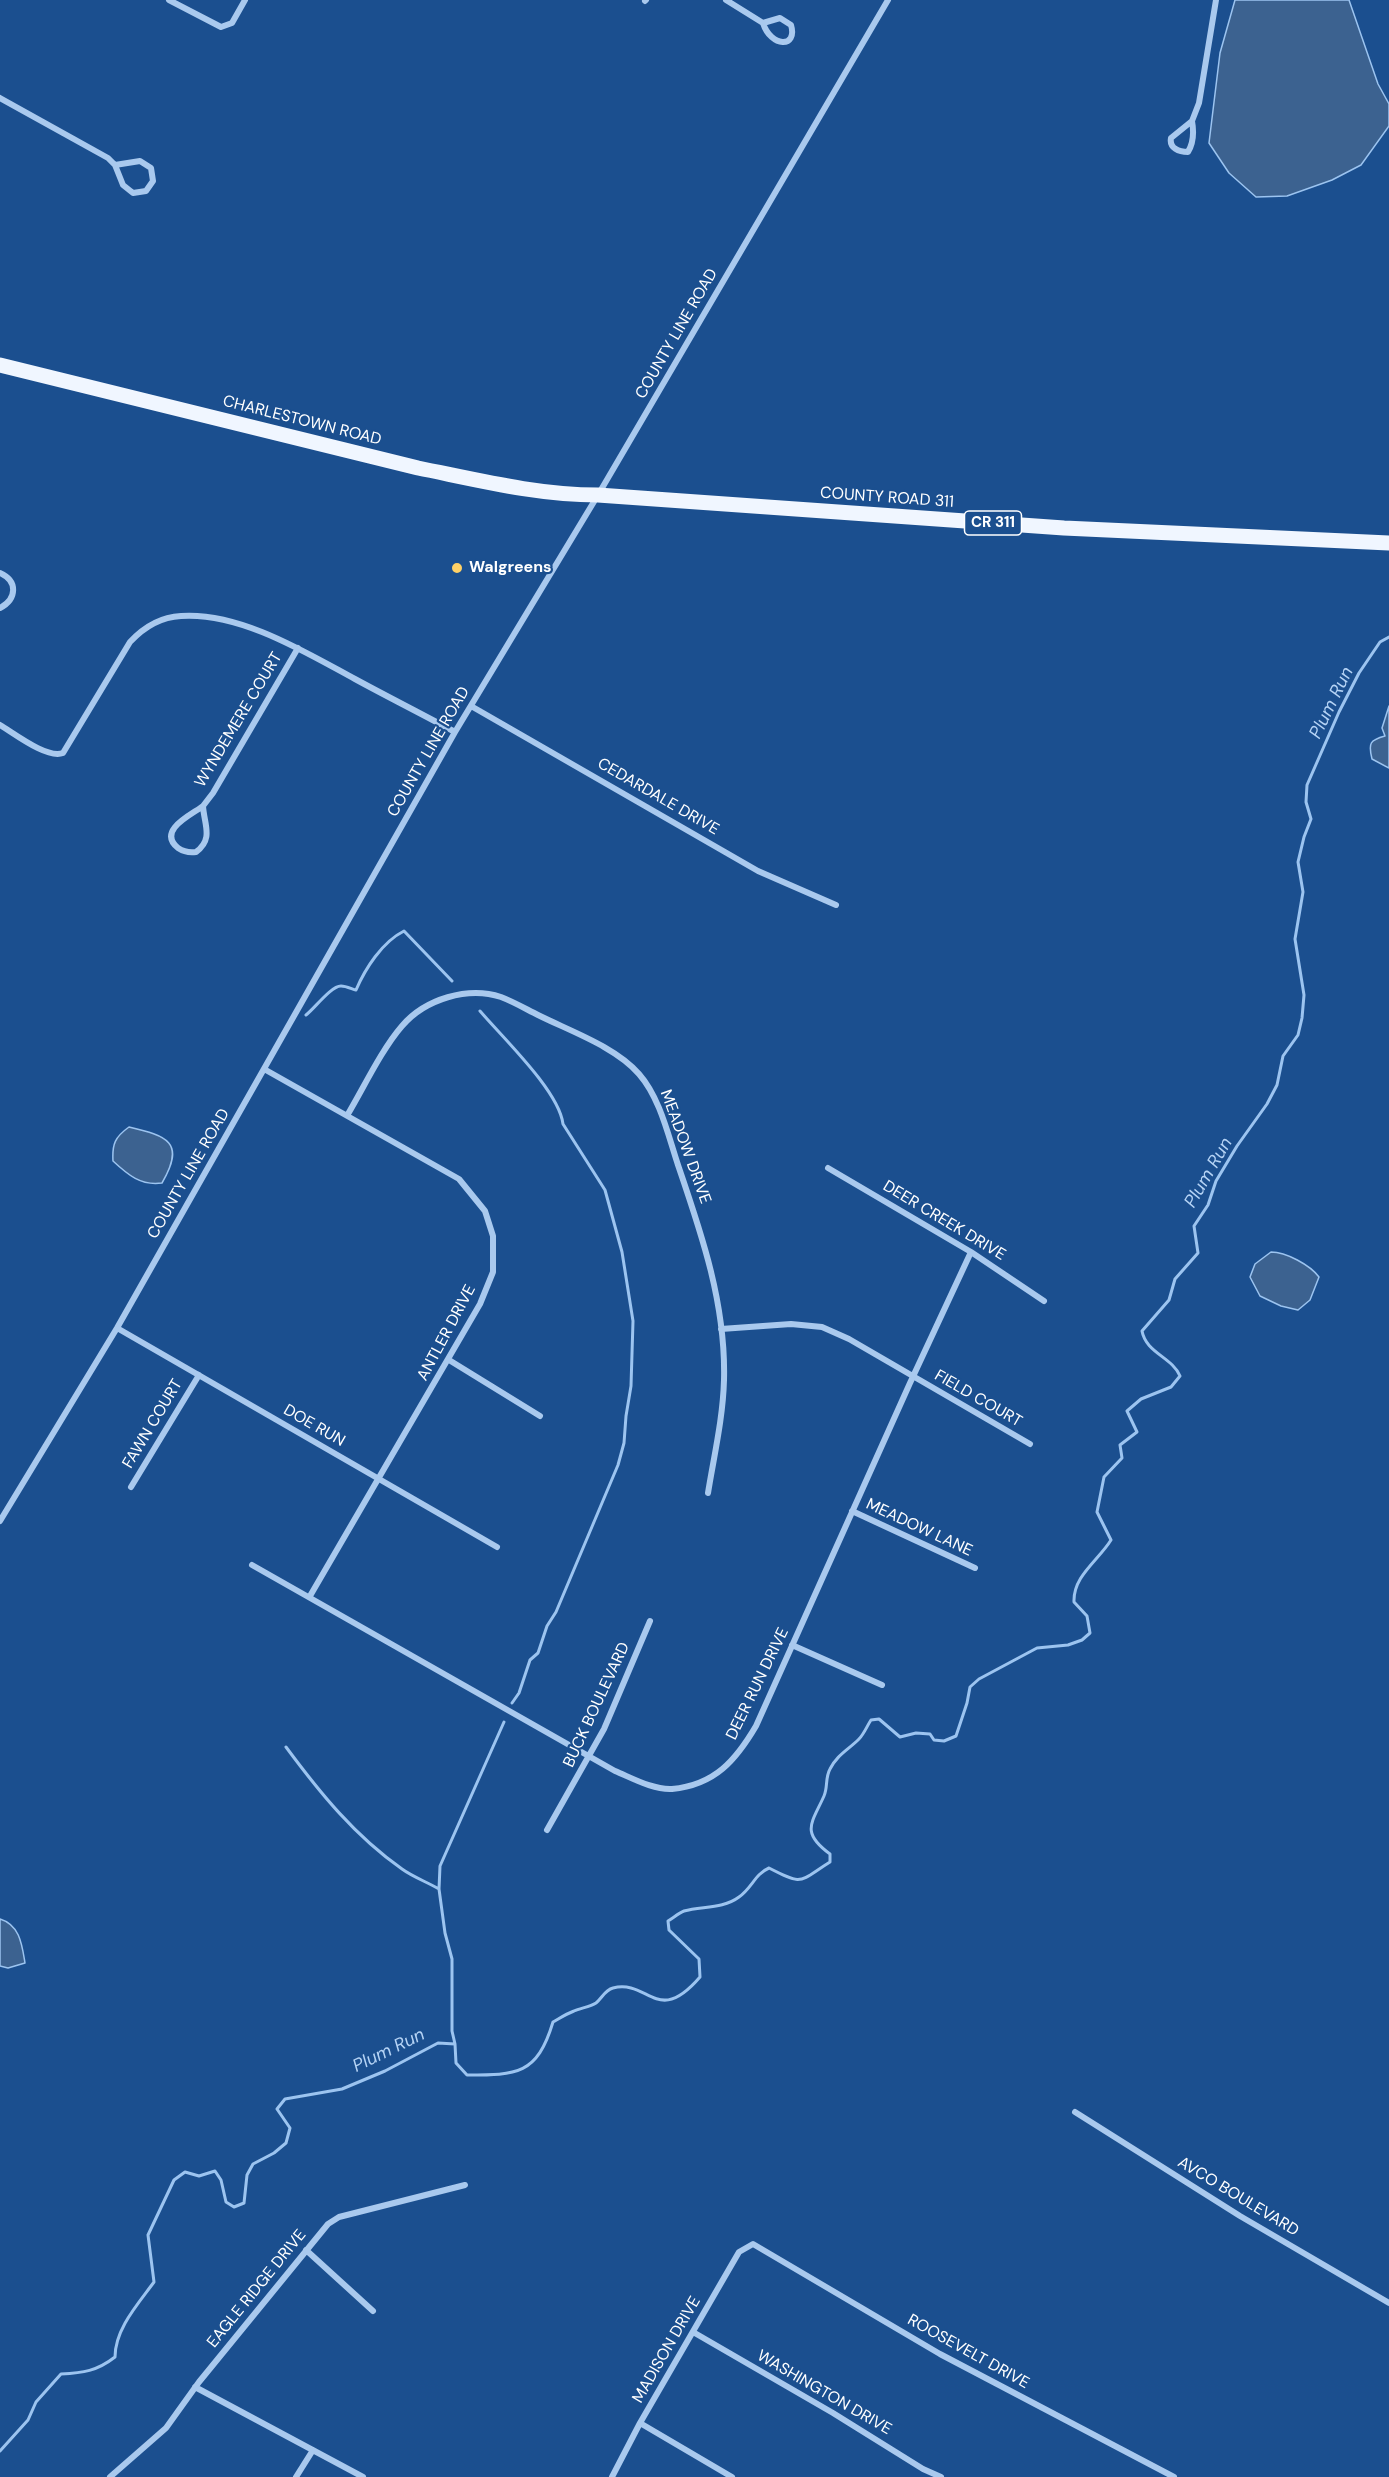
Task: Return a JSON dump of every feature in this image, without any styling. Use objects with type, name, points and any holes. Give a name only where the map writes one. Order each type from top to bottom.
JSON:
[{"type":"main road","name":"CHARLESTOWN ROAD","points":[[0,365],[418,468],[532,490],[568,495],[598,495]]},
{"type":"main road","name":"COUNTY ROAD 311","points":[[598,495],[1064,528],[1389,543]]},
{"type":"street","points":[[169,0],[221,27],[232,23],[245,0]]},
{"type":"street","points":[[726,0],[763,23],[773,40],[780,42],[791,37],[793,31],[786,20],[774,19],[763,23]]},
{"type":"street","name":"COUNTY LINE ROAD","points":[[0,1521],[117,1328],[455,732],[598,495],[888,0]]},
{"type":"street","points":[[1192,121],[1171,138],[1170,141],[1176,150],[1188,152],[1193,141],[1192,121],[1201,93],[1216,0]]},
{"type":"street","points":[[0,98],[108,159],[115,165],[127,190],[140,193],[151,186],[153,174],[146,164],[133,161],[115,165]]},
{"type":"street","points":[[0,573],[13,583],[14,590],[9,602],[0,608]]},
{"type":"street","points":[[0,725],[44,752],[57,755],[63,753],[130,642],[148,626],[170,617],[194,616],[257,630],[298,648],[455,732]]},
{"type":"street","name":"WYNDEMERE COURT","points":[[203,806],[208,830],[206,843],[196,852],[184,851],[174,844],[172,839],[174,827],[182,818],[203,806],[213,793],[298,648]]},
{"type":"street","name":"CEDARDALE DRIVE","points":[[471,706],[758,871],[836,905]]},
{"type":"street","name":"MEADOW DRIVE","points":[[348,1114],[402,1025],[438,1001],[466,993],[484,993],[515,1003],[623,1058],[649,1086],[662,1116],[706,1248],[717,1294],[721,1329],[723,1390],[708,1492]]},
{"type":"street","name":"ANTLER DRIVE","points":[[264,1069],[348,1114],[459,1179],[485,1211],[493,1236],[493,1272],[480,1304],[310,1596]]},
{"type":"street","name":"DEER CREEK DRIVE","points":[[828,1168],[971,1252],[1044,1300]]},
{"type":"street","name":"DEER RUN DRIVE","points":[[252,1564],[590,1758],[625,1775],[660,1788],[672,1789],[718,1773],[735,1760],[752,1733],[971,1252]]},
{"type":"street","name":"FIELD COURT","points":[[721,1329],[791,1323],[822,1328],[849,1339],[1030,1444]]},
{"type":"street","name":"DOE RUN","points":[[117,1328],[497,1547]]},
{"type":"street","points":[[448,1360],[540,1416]]},
{"type":"street","name":"FAWN COURT","points":[[131,1487],[199,1375]]},
{"type":"street","name":"MEADOW LANE","points":[[852,1511],[975,1569]]},
{"type":"street","name":"BUCK BOULEVARD","points":[[547,1830],[590,1758],[650,1621]]},
{"type":"street","points":[[792,1645],[882,1685]]},
{"type":"street","name":"AVCO BOULEVARD","points":[[1075,2112],[1240,2216],[1389,2303]]},
{"type":"street","name":"EAGLE RIDGE DRIVE","points":[[110,2477],[166,2428],[195,2387],[328,2224],[339,2217],[465,2186]]},
{"type":"street","name":"MADISON DRIVE","points":[[612,2477],[640,2423],[739,2252],[753,2244]]},
{"type":"street","name":"ROOSEVELT DRIVE","points":[[753,2244],[940,2354],[1173,2477]]},
{"type":"street","points":[[306,2250],[373,2312]]},
{"type":"street","name":"WASHINGTON DRIVE","points":[[693,2332],[833,2413],[923,2469],[941,2477]]},
{"type":"street","points":[[195,2387],[363,2477]]},
{"type":"street","points":[[640,2423],[732,2477]]},
{"type":"street","points":[[296,2477],[313,2450]]},
{"type":"water","points":[[1235,0],[1349,0],[1378,84],[1389,104],[1389,126],[1361,165],[1332,180],[1287,196],[1256,197],[1229,173],[1209,143],[1220,53]]},
{"type":"water","points":[[1389,706],[1389,768],[1372,759],[1370,746],[1376,739],[1385,736],[1382,728]]},
{"type":"water","points":[[129,1127],[154,1134],[169,1143],[172,1158],[162,1183],[141,1181],[113,1161],[115,1141]]},
{"type":"water","points":[[1271,1252],[1284,1254],[1297,1260],[1319,1277],[1310,1300],[1298,1310],[1281,1306],[1260,1296],[1250,1277],[1255,1264]]},
{"type":"water","points":[[0,1919],[12,1926],[19,1936],[25,1963],[8,1968],[0,1966]]},
{"type":"waterway","name":"Plum Run","points":[[0,2451],[28,2420],[36,2402],[61,2374],[90,2370],[115,2357],[123,2327],[154,2282],[148,2235],[174,2180],[185,2172],[199,2176],[215,2171],[221,2180],[226,2202],[234,2207],[244,2203],[247,2175],[253,2164],[274,2153],[286,2143],[290,2128],[277,2109],[285,2099],[342,2089],[385,2071],[438,2043],[455,2044],[456,2063],[467,2075],[512,2072],[532,2062],[540,2053],[553,2022],[571,2012],[591,2006],[610,1989],[625,1987],[654,1998],[673,1999],[700,1977],[699,1959],[669,1930],[668,1921],[684,1911],[733,1901],[769,1868],[789,1877],[801,1879],[830,1862],[830,1854],[812,1833],[813,1820],[824,1796],[830,1769],[839,1756],[861,1737],[871,1720],[879,1719],[900,1737],[916,1733],[930,1734],[934,1740],[944,1741],[956,1736],[970,1687],[979,1679],[1037,1648],[1068,1645],[1082,1640],[1090,1633],[1087,1616],[1074,1602],[1075,1593],[1082,1576],[1111,1540],[1097,1512],[1104,1477],[1122,1458],[1120,1445],[1137,1432],[1127,1411],[1141,1399],[1171,1387],[1180,1376],[1171,1364],[1148,1345],[1142,1331],[1169,1300],[1175,1279],[1198,1253],[1194,1226],[1208,1205],[1216,1181],[1237,1146],[1267,1104],[1277,1085],[1283,1056],[1298,1035],[1304,995],[1295,939],[1303,892],[1298,862],[1311,819],[1306,802],[1307,785],[1359,673],[1380,642],[1389,637]]},
{"type":"waterway","points":[[306,1015],[337,987],[343,986],[356,990],[375,957],[388,942],[404,931],[452,981]]},
{"type":"waterway","points":[[480,1011],[552,1096],[563,1124],[605,1190],[622,1252],[633,1321],[631,1386],[624,1443],[618,1465],[556,1612],[547,1626],[538,1653],[530,1660],[519,1693],[512,1703]]},
{"type":"waterway","points":[[455,2044],[452,2031],[452,1959],[445,1933],[439,1889],[440,1866],[504,1722]]},
{"type":"waterway","points":[[286,1747],[325,1797],[369,1842],[406,1872],[439,1889]]},
{"type":"place","name":"Walgreens","points":[[457,568]]}]
